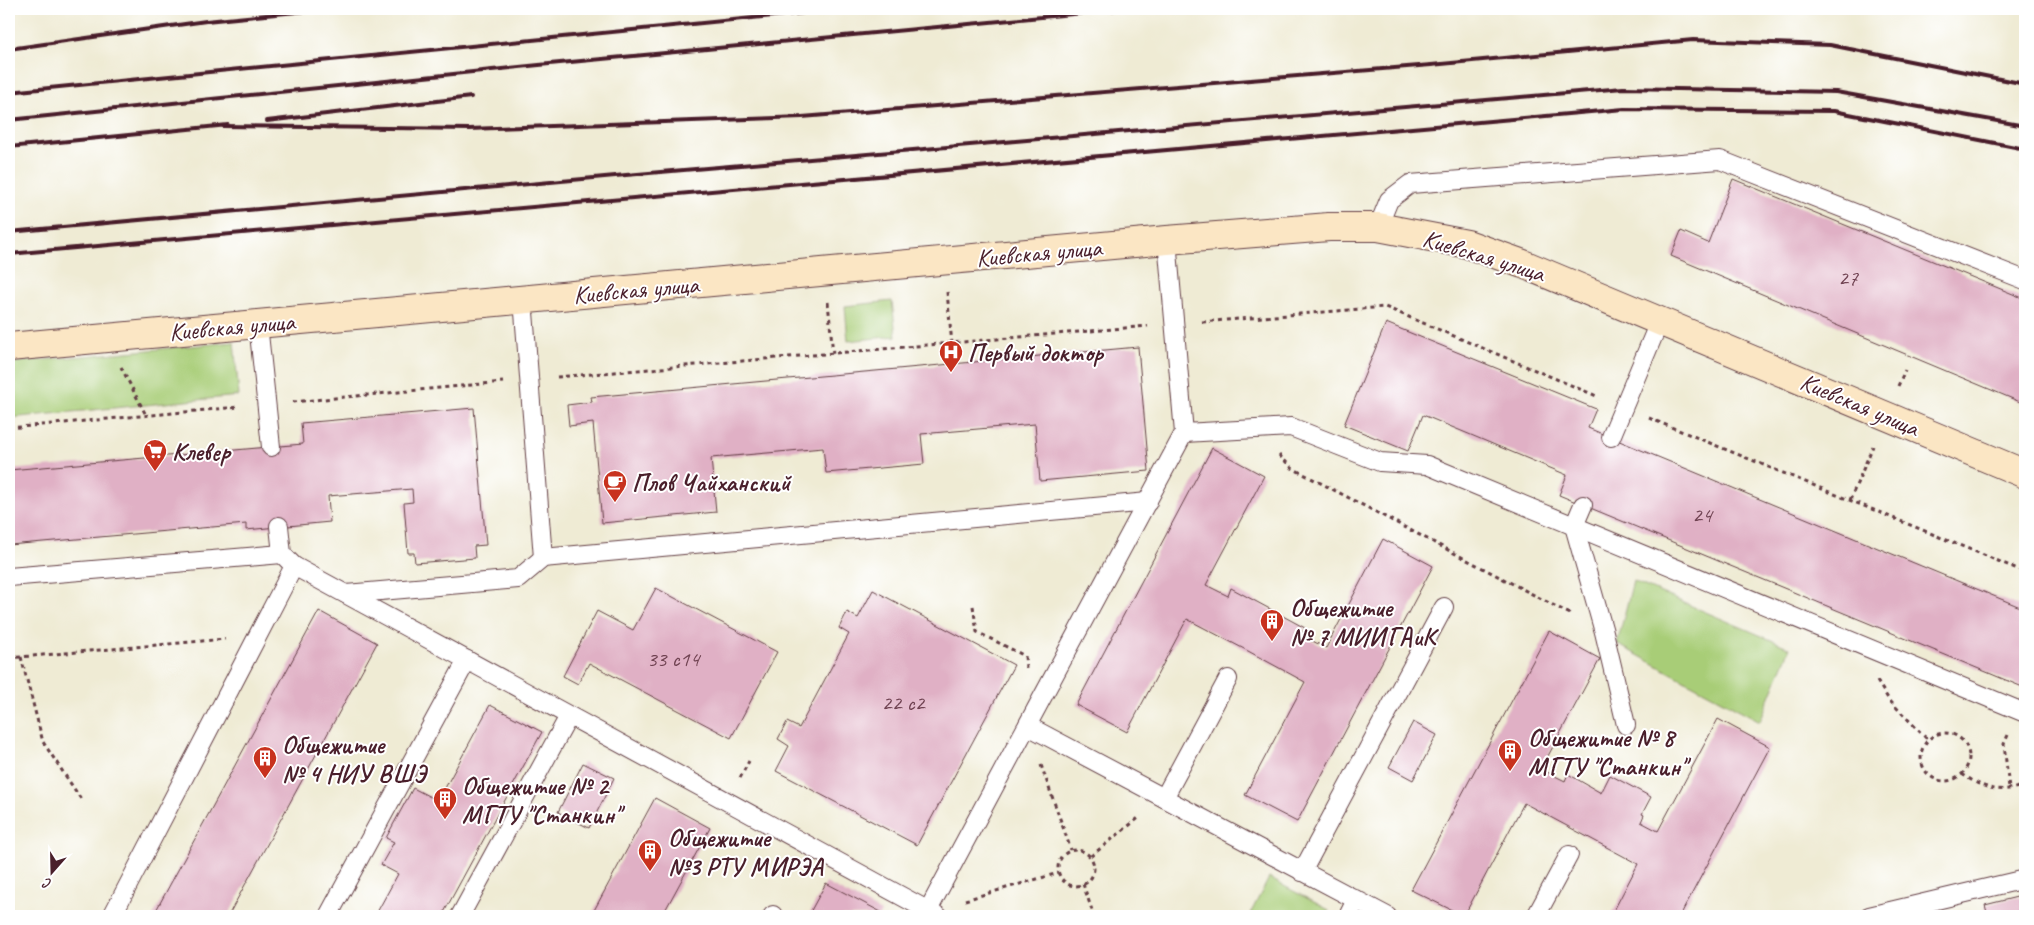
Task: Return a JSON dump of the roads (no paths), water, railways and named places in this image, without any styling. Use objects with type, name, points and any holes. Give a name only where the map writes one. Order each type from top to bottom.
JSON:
[{"type":"street","name":"Киевская улица","points":[[9,347],[1167,240],[1329,227],[1378,227],[1467,244],[1523,264],[2025,474]]},
{"type":"lane","points":[[1378,227],[1389,200],[1410,184],[1720,160],[2025,280]]},
{"type":"lane","points":[[9,577],[288,560],[346,594],[930,914],[1184,433],[1167,240]]},
{"type":"lane","points":[[523,299],[543,558]]},
{"type":"lane","points":[[1611,437],[1660,320]]},
{"type":"lane","points":[[258,324],[271,447]]},
{"type":"lane","points":[[1184,433],[1291,426],[1380,462],[1427,465],[2022,711]]},
{"type":"lane","points":[[346,594],[518,579],[543,558],[1148,502]]},
{"type":"lane","points":[[1583,505],[1574,526],[1604,632],[1626,726]]},
{"type":"lane","points":[[112,916],[258,636],[288,560],[279,526]]},
{"type":"lane","points":[[1302,872],[1444,607]]},
{"type":"lane","points":[[328,916],[467,660]]},
{"type":"lane","points":[[1164,798],[1228,680]]},
{"type":"lane","points":[[460,916],[569,716]]},
{"type":"lane","points":[[1028,726],[1387,916]]},
{"type":"lane","points":[[1536,916],[1569,855]]},
{"type":"lane","points":[[1869,916],[2025,879]]},
{"type":"lane","points":[[1348,916],[1356,900]]},
{"type":"railway","points":[[9,49],[206,21],[327,9]]},
{"type":"railway","points":[[9,92],[844,9]]},
{"type":"railway","points":[[9,120],[539,65],[1125,9]]},
{"type":"railway","points":[[223,126],[469,129],[802,117],[1431,65],[1693,40],[1830,45],[2025,84]]},
{"type":"railway","points":[[9,232],[626,175],[1623,88],[1836,92],[2025,126]]},
{"type":"railway","points":[[267,121],[471,97]]},
{"type":"railway","points":[[9,254],[1624,109],[1834,111],[2025,149]]},
{"type":"railway","points":[[9,147],[228,125]]},
{"type":"place","name":"Первый доктор","points":[[951,373]]},
{"type":"place","name":"Клевер","points":[[155,472]]},
{"type":"place","name":"Плов Чайханский","points":[[615,503]]},
{"type":"place","name":"Общежитие № 7 МИИГАиК","points":[[1272,642]]},
{"type":"place","name":"Общежитие № 8 МГТУ \"Станкин\"","points":[[1510,772]]},
{"type":"place","name":"Общежитие № 4 НИУ ВШЭ","points":[[265,779]]},
{"type":"place","name":"Общежитие № 2 МГТУ \"Станкин\"","points":[[445,820]]},
{"type":"place","name":"Общежитие №3 РТУ МИРЭА","points":[[650,872]]}]
